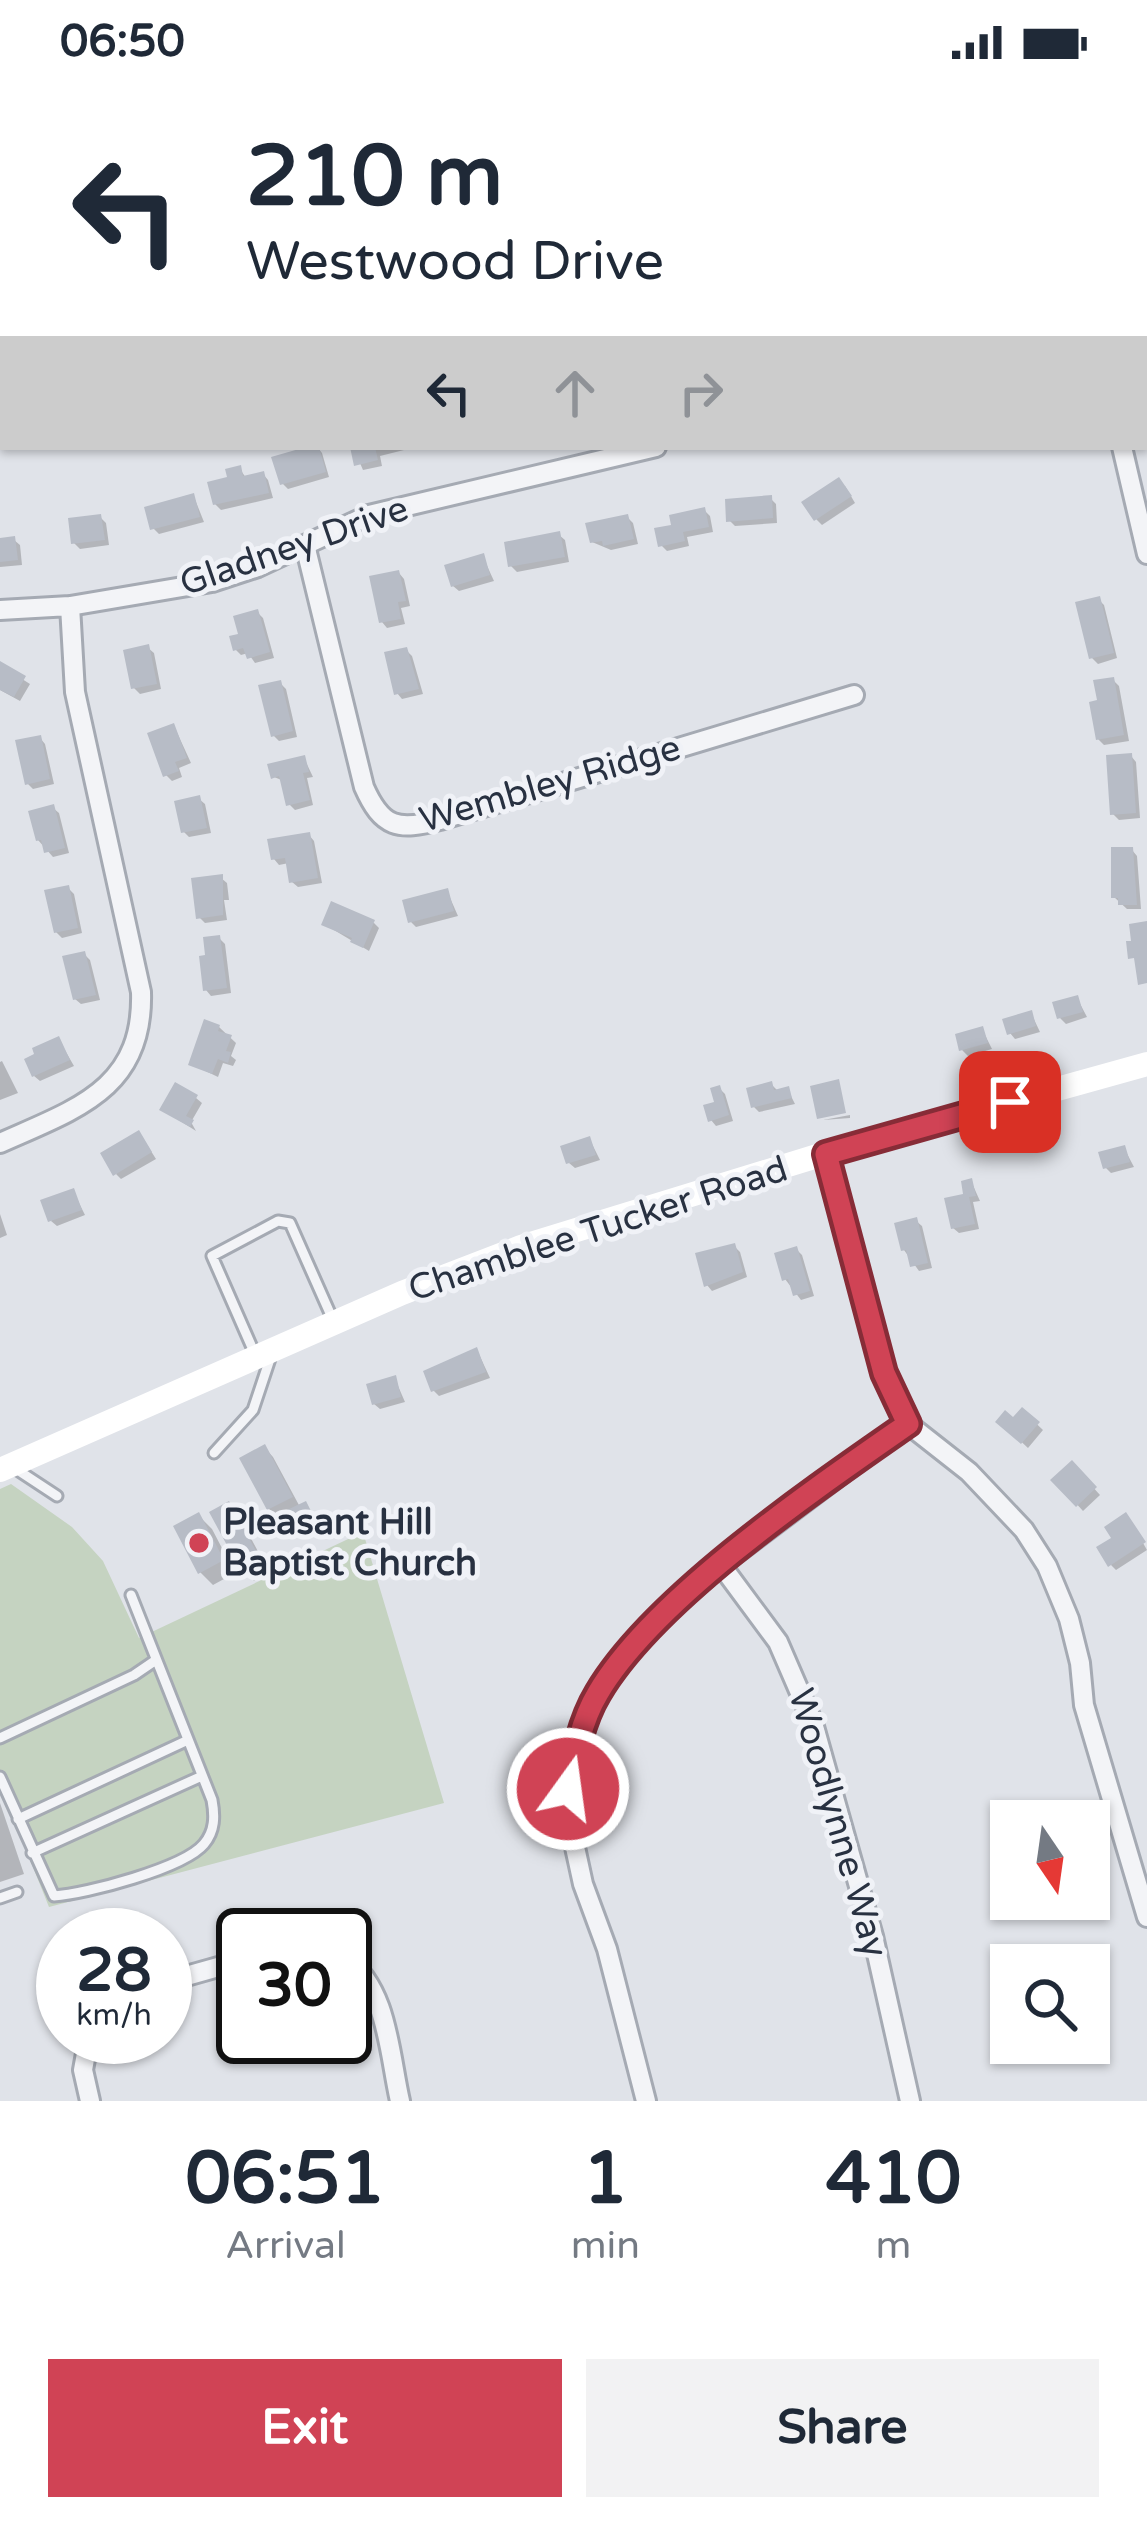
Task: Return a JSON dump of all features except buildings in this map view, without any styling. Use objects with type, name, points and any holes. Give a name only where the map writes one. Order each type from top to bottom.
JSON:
[{"type":"main road","name":"Chamblee Tucker Road","points":[[5,1468],[334,1323],[521,1247],[826,1154],[1147,1064]]},
{"type":"street","name":"Gladney Drive","points":[[0,610],[70,606],[212,582],[258,567],[369,515],[643,450]]},
{"type":"street","points":[[1124,450],[1147,554]]},
{"type":"street","name":"Wembley Ridge","points":[[305,545],[364,787],[374,809],[388,823],[427,824],[854,695]]},
{"type":"street","points":[[0,1143],[81,1107],[109,1086],[129,1060],[142,1022],[141,992],[75,692],[70,606]]},
{"type":"street","points":[[826,1154],[884,1373],[908,1424],[969,1472],[1024,1530],[1047,1566],[1069,1619],[1084,1706],[1141,1881],[1147,1916]]},
{"type":"street","points":[[646,2101],[568,1815],[574,1756],[595,1697],[648,1629],[722,1565],[908,1424]]},
{"type":"street","name":"Woodlynne Way","points":[[722,1565],[778,1642],[813,1723],[873,1936],[910,2101]]},
{"type":"street","points":[[372,1988],[400,2101]]},
{"type":"street","points":[[84,2064],[90,2101]]},
{"type":"lane","points":[[214,1454],[253,1410],[264,1354],[212,1256],[278,1221],[290,1223],[334,1323]]},
{"type":"lane","points":[[5,1468],[57,1496]]},
{"type":"lane","points":[[0,1777],[54,1896],[182,1861],[208,1840],[215,1814],[131,1595]]},
{"type":"lane","points":[[0,1738],[156,1660]]},
{"type":"lane","points":[[18,1819],[188,1740]]},
{"type":"lane","points":[[32,1853],[202,1776]]},
{"type":"lane","points":[[0,1898],[17,1892]]},
{"type":"green space","points":[[11,1484],[72,1527],[103,1561],[139,1638],[363,1532],[444,1803],[49,1907],[0,1785],[0,1489]]},
{"type":"place","name":"Pleasant Hill Baptist Church","points":[[199,1543]]},
{"type":"route","points":[[568,1789],[595,1697],[648,1629],[842,1470],[908,1424],[884,1373],[826,1154],[1010,1102]]}]
